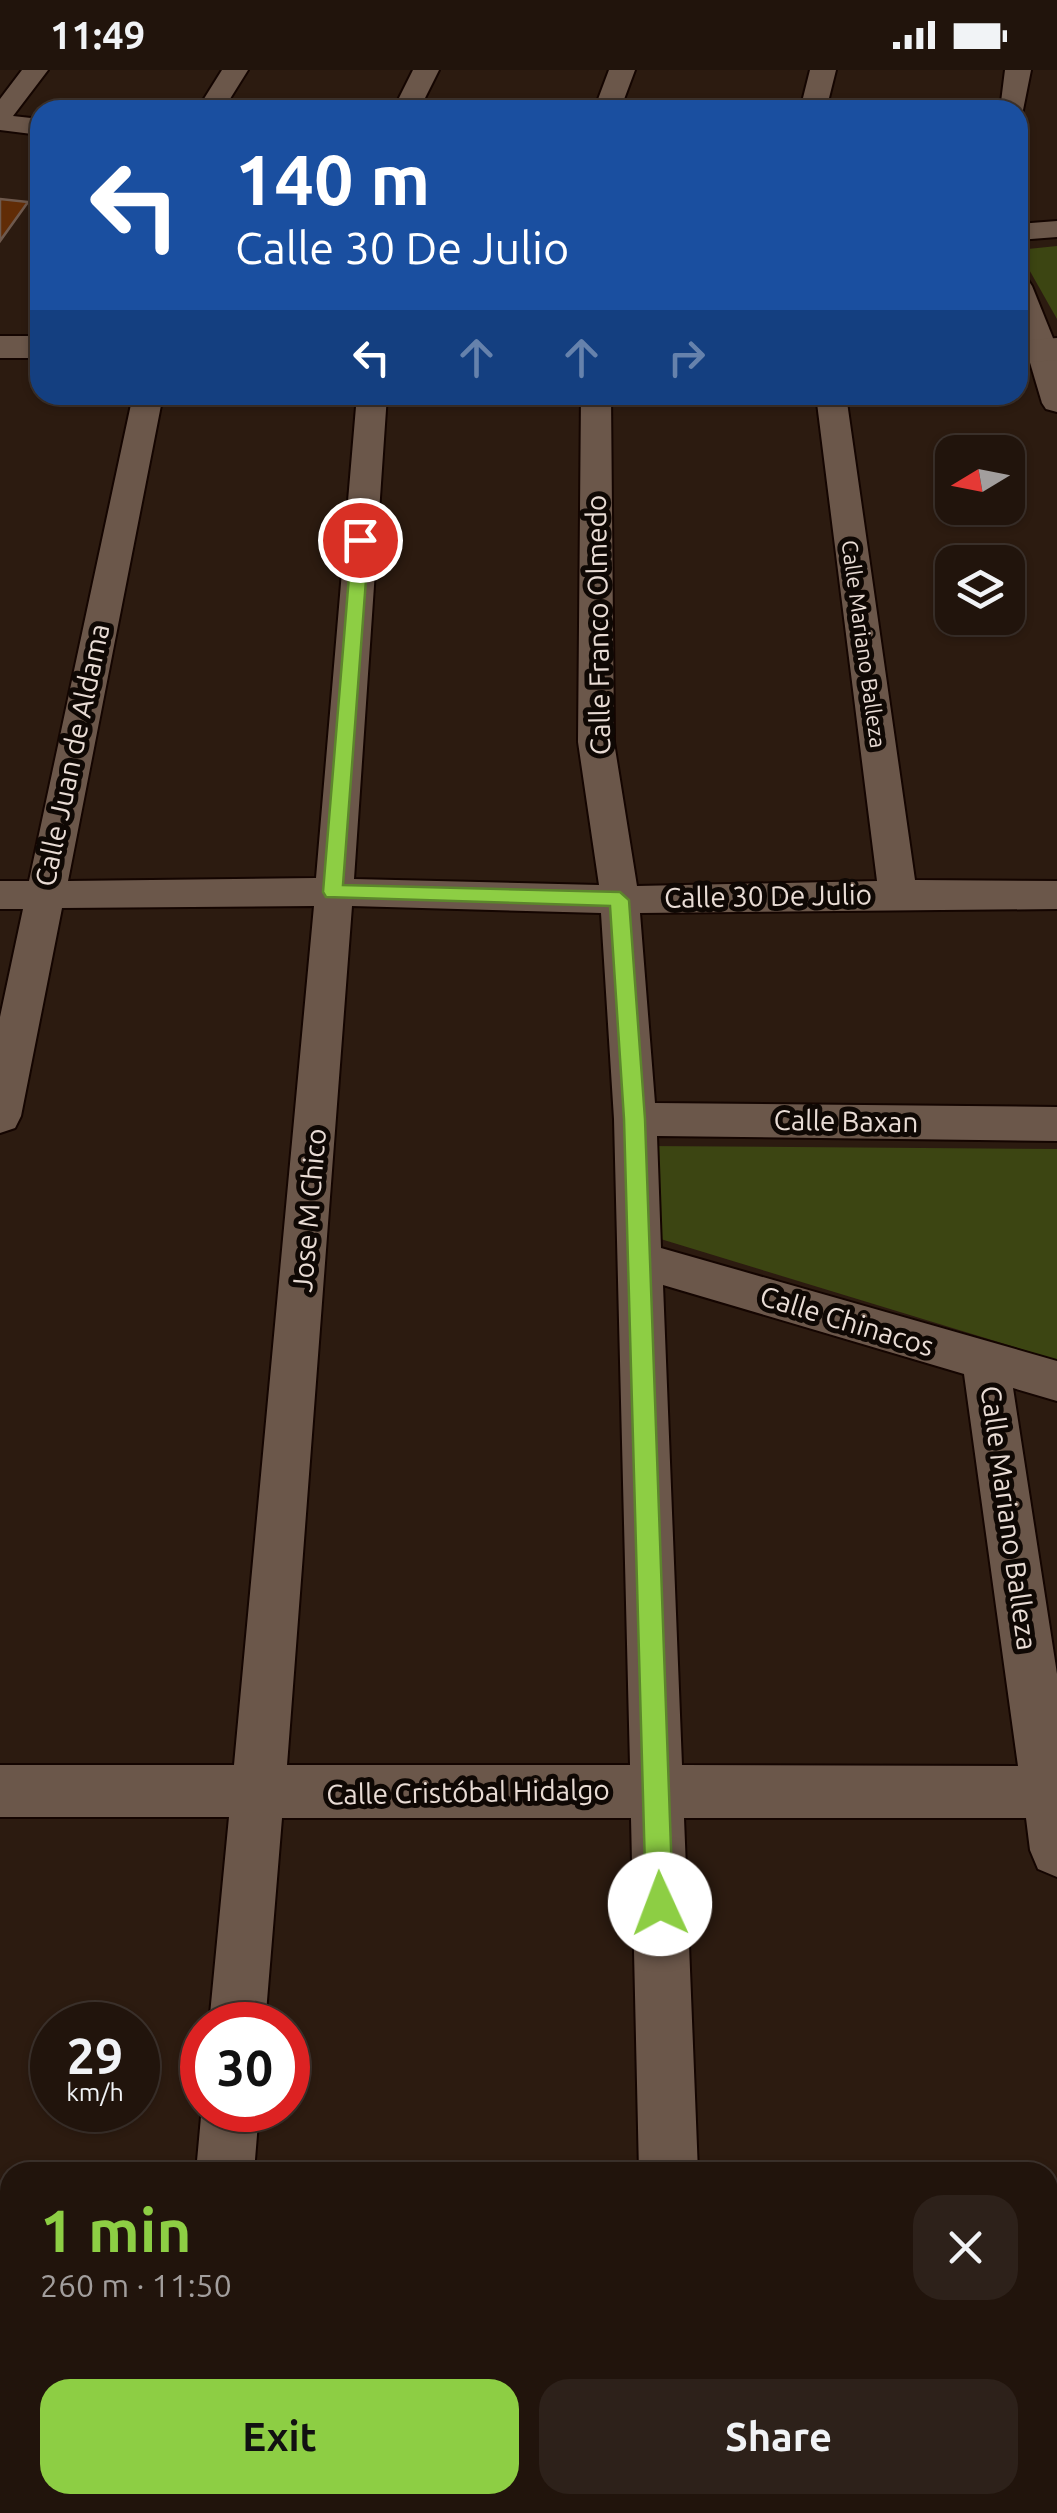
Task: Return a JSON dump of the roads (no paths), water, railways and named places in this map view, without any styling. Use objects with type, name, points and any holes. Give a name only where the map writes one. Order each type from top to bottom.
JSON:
[{"type":"street","points":[[30,124],[0,119],[34,70]]},
{"type":"street","points":[[216,100],[235,70]]},
{"type":"street","points":[[411,100],[426,70]]},
{"type":"street","points":[[611,100],[622,70]]},
{"type":"street","points":[[815,100],[823,70]]},
{"type":"street","points":[[1014,100],[1018,70]]},
{"type":"street","points":[[1028,231],[1057,229]]},
{"type":"street","points":[[1028,316],[1057,403]]},
{"type":"street","points":[[0,347],[30,347]]},
{"type":"street","name":"Calle Juan de Aldama","points":[[0,1116],[42,894],[146,405]]},
{"type":"street","name":"Jose M Chico","points":[[239,2002],[309,1220],[371,405]]},
{"type":"street","name":"Calle Franco Olmedo","points":[[596,405],[596,742],[620,900],[635,1119],[636,1259],[669,2162]]},
{"type":"street","name":"Calle Mariano Balleza","points":[[832,405],[898,894]]},
{"type":"street","name":"Calle 30 De Julio","points":[[0,894],[333,892],[620,900],[1057,895]]},
{"type":"street","name":"Calle Baxan","points":[[635,1119],[1057,1124]]},
{"type":"street","name":"Calle Chinacos","points":[[636,1259],[1057,1381]]},
{"type":"street","name":"Calle Mariano Balleza","points":[[986,1363],[1053,1792],[1057,1850]]},
{"type":"street","name":"Calle Cristóbal Hidalgo","points":[[0,1791],[1053,1792]]},
{"type":"street","points":[[226,2162],[228,2132]]}]
